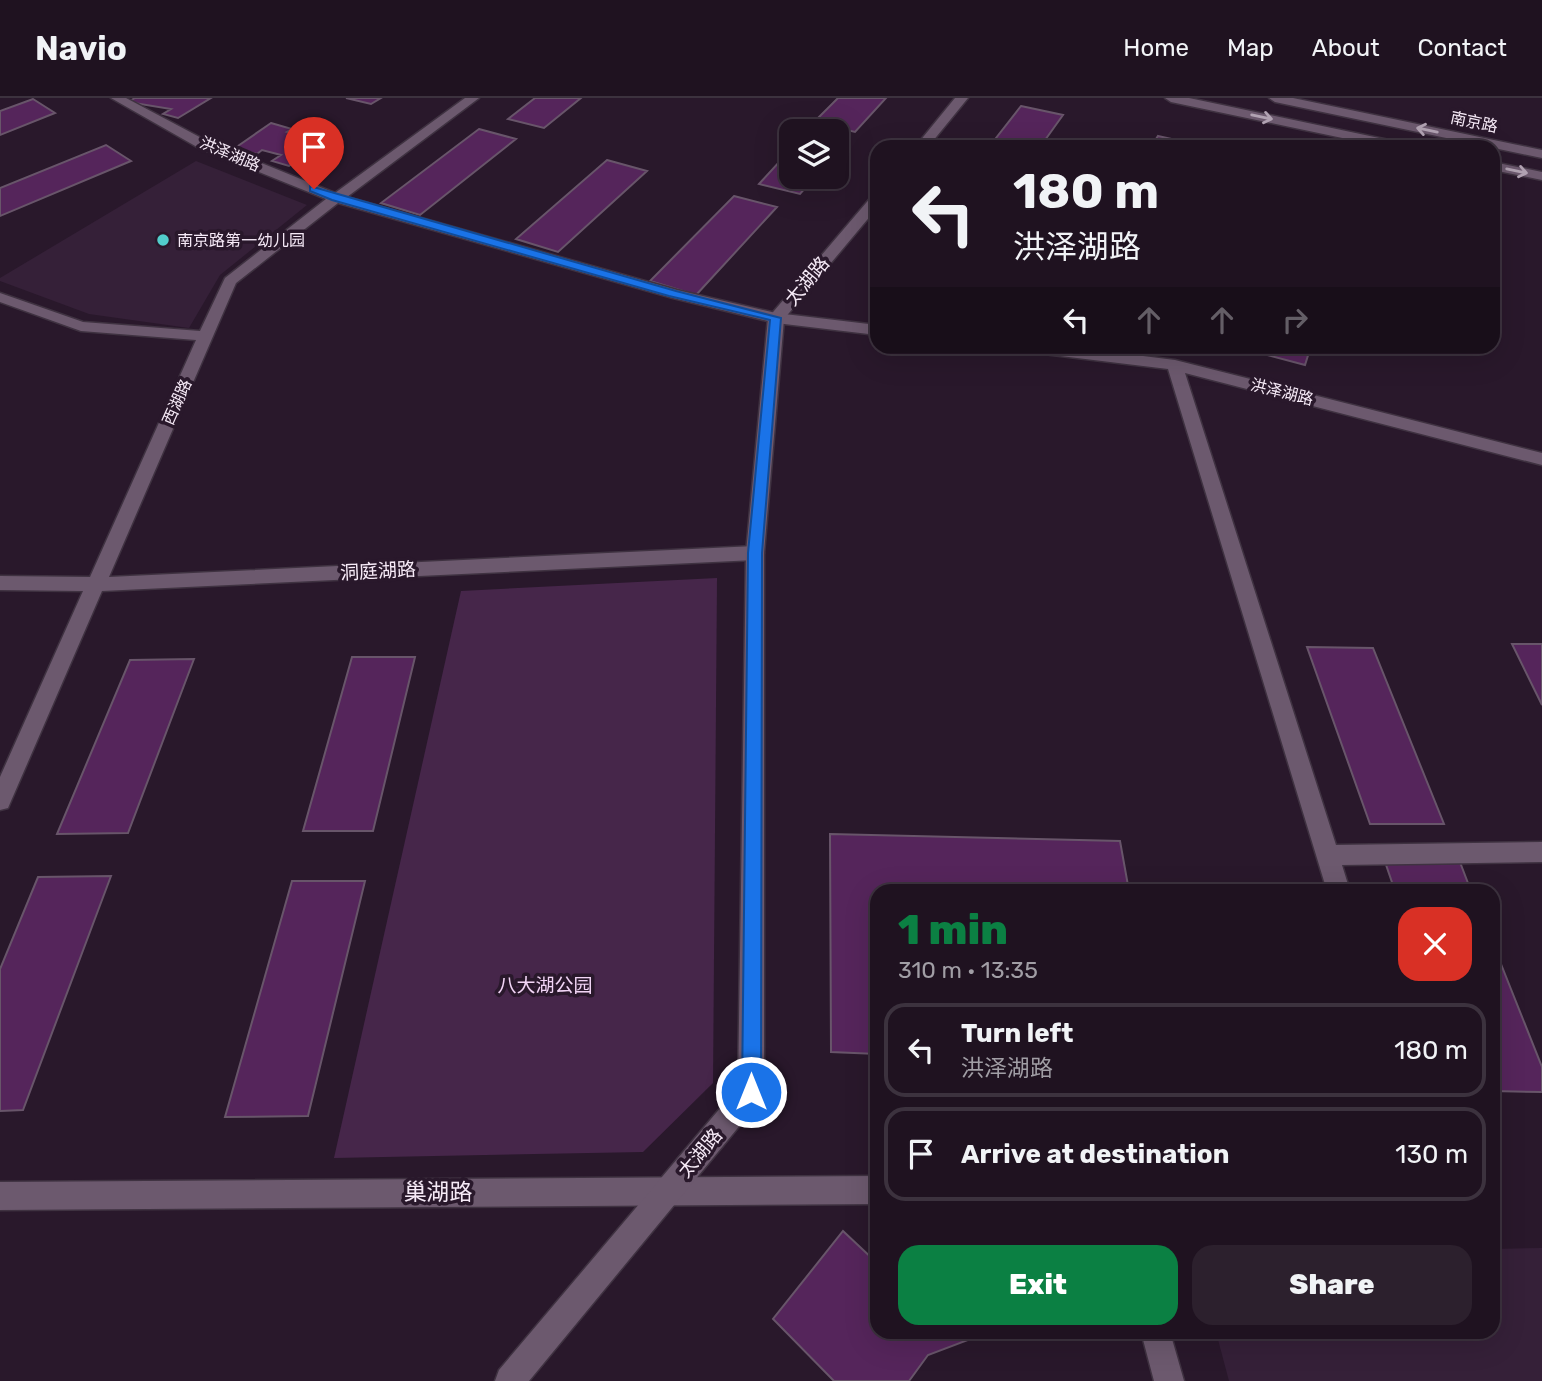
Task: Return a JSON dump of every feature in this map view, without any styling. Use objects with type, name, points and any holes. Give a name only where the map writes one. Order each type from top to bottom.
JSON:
[{"type":"street","name":"洪泽湖路","points":[[117,98],[202,144],[336,198],[673,294],[776,318],[870,329]]},
{"type":"street","name":"西湖路","points":[[0,801],[230,281],[336,198],[473,98]]},
{"type":"street","points":[[927,140],[962,98]]},
{"type":"street","points":[[1171,98],[1370,140]]},
{"type":"street","name":"南京路","points":[[1275,98],[1475,140]]},
{"type":"street","name":"南京路","points":[[1500,145],[1542,154]]},
{"type":"street","points":[[1500,167],[1542,176]]},
{"type":"street","name":"太湖路","points":[[510,1381],[751,1092],[755,553],[776,318],[870,207]]},
{"type":"street","points":[[0,297],[80,326],[206,336]]},
{"type":"street","name":"洪泽湖路","points":[[1085,354],[1175,365],[1542,459]]},
{"type":"street","points":[[1175,365],[1337,884]]},
{"type":"street","name":"洞庭湖路","points":[[0,583],[98,584],[755,553]]},
{"type":"street","points":[[1327,855],[1542,852]]},
{"type":"street","name":"巢湖路","points":[[0,1196],[870,1190]]},
{"type":"street","points":[[1158,1339],[1168,1381]]},
{"type":"shaded area","name":"南京路第一幼儿园","points":[[196,161],[307,205],[220,275],[189,328],[89,314],[0,281],[0,278]]},
{"type":"shaded area","points":[[1542,1248],[1542,1381],[1229,1381],[1218,1339],[1500,1339],[1500,1249]]},
{"type":"green space","name":"八大湖公园","points":[[717,578],[713,1083],[643,1152],[334,1158],[461,591]]},
{"type":"building","points":[[135,98],[211,98],[178,118],[163,114],[171,109],[128,102]]},
{"type":"building","points":[[346,98],[381,98],[371,104]]},
{"type":"building","points":[[535,98],[581,98],[544,128],[508,119]]},
{"type":"building","points":[[838,98],[886,98],[855,132],[849,131],[849,119],[817,119]]},
{"type":"building","points":[[33,99],[55,113],[0,135],[0,111]]},
{"type":"building","points":[[1021,106],[1063,115],[1045,140],[994,140]]},
{"type":"building","points":[[271,123],[292,129],[287,132],[306,137],[314,132],[331,136],[289,166],[272,161],[281,155],[262,150],[257,154],[235,148]]},
{"type":"building","points":[[479,129],[516,139],[420,215],[381,203]]},
{"type":"building","points":[[1158,136],[1176,140],[1155,140]]},
{"type":"building","points":[[106,145],[131,161],[0,216],[0,188]]},
{"type":"building","points":[[607,160],[647,171],[558,252],[516,239]]},
{"type":"building","points":[[779,162],[779,189],[759,184]]},
{"type":"building","points":[[780,189],[804,189],[800,194]]},
{"type":"building","points":[[734,196],[777,207],[696,295],[650,281]]},
{"type":"building","points":[[1263,354],[1308,354],[1305,365]]},
{"type":"building","points":[[1512,644],[1542,644],[1542,705]]},
{"type":"building","points":[[1307,647],[1373,648],[1444,824],[1370,824]]},
{"type":"building","points":[[352,657],[415,657],[373,831],[303,831]]},
{"type":"building","points":[[194,659],[128,833],[57,834],[130,660]]},
{"type":"building","points":[[830,834],[1120,841],[1128,884],[870,884],[870,1054],[831,1052]]},
{"type":"building","points":[[1383,856],[1458,857],[1468,884],[1393,884]]},
{"type":"building","points":[[111,876],[23,1110],[0,1111],[0,969],[38,877]]},
{"type":"building","points":[[292,881],[365,881],[308,1116],[225,1117]]},
{"type":"building","points":[[1500,962],[1542,1067],[1542,1092],[1500,1091]]},
{"type":"building","points":[[843,1231],[870,1256],[870,1339],[968,1340],[928,1355],[909,1381],[834,1381],[773,1319]]},
{"type":"place","name":"南京路第一幼儿园","points":[[163,240]]},
{"type":"route","points":[[314,189],[336,198],[673,294],[776,318],[755,553],[751,1092]]}]
